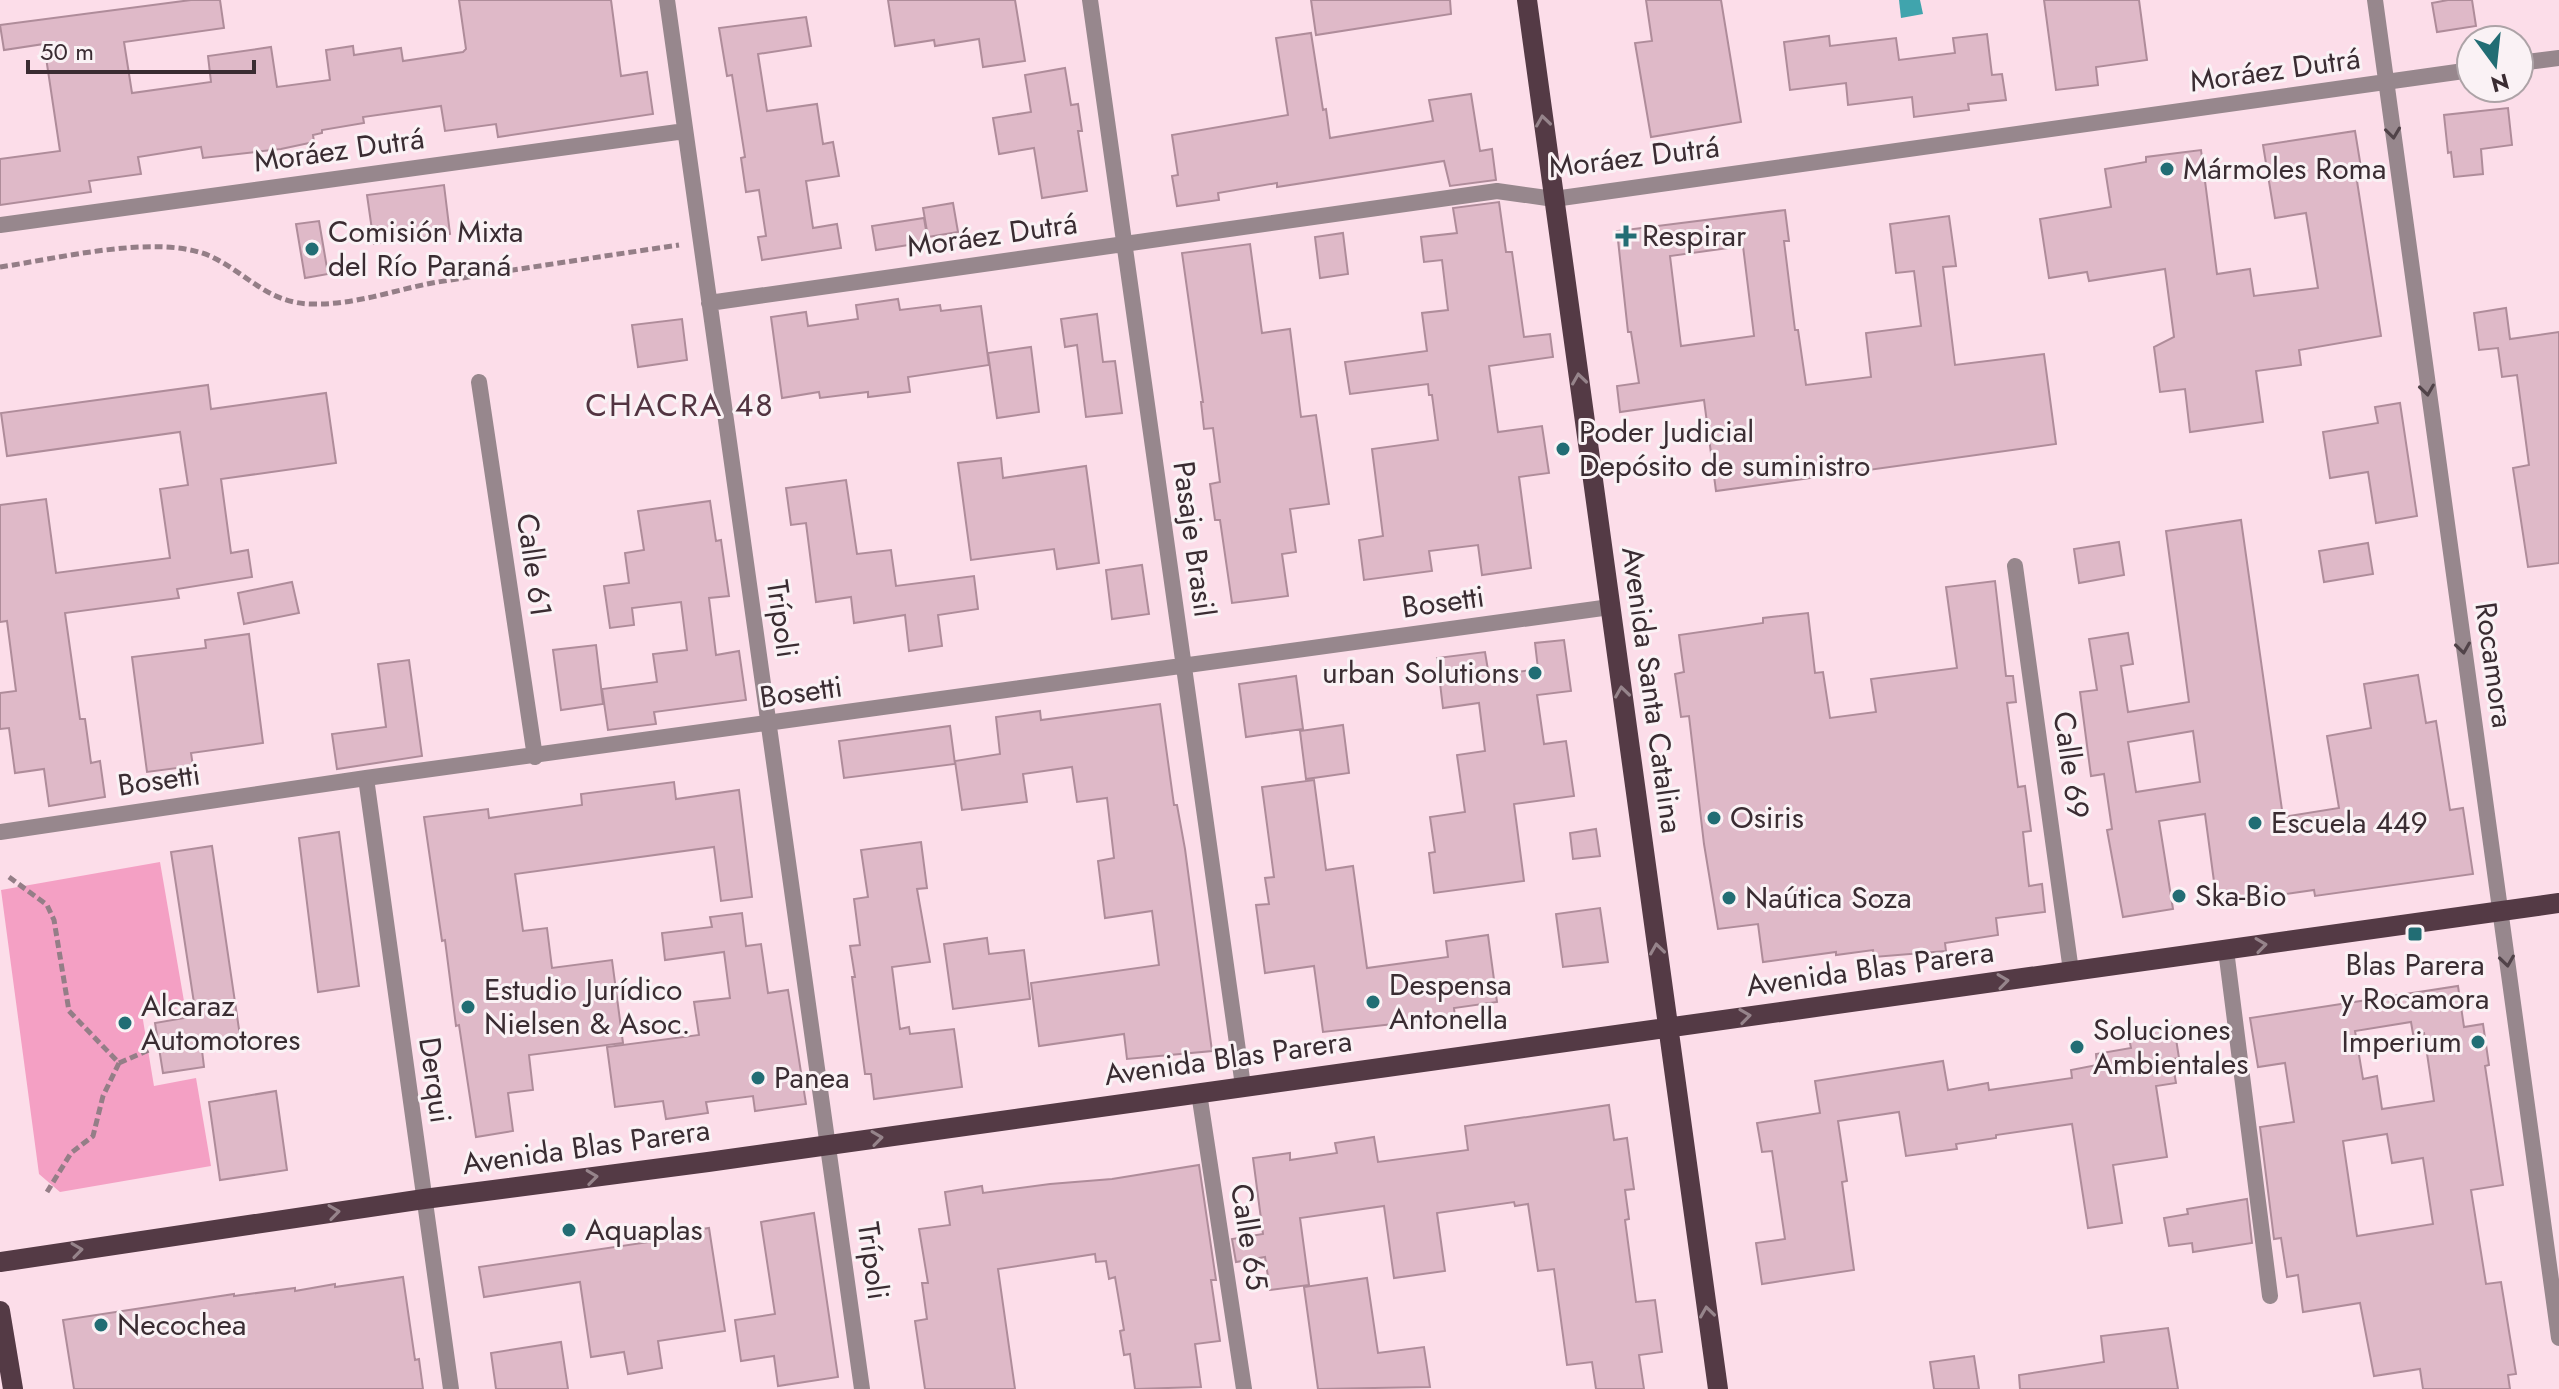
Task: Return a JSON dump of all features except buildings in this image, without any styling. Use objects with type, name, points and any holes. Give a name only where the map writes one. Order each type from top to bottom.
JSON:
[{"type":"main road","name":"Avenida Santa Catalina","points":[[1527,0],[1718,1389]]},
{"type":"main road","name":"Avenida Blas Parera","points":[[0,1262],[424,1199],[2559,903]]},
{"type":"main road","points":[[0,1311],[13,1389]]},
{"type":"street","name":"Trípoli","points":[[667,0],[862,1389]]},
{"type":"street","name":"Pasaje Brasil","points":[[1090,0],[1243,1086]]},
{"type":"street","name":"Rocamora","points":[[2375,0],[2559,1338]]},
{"type":"street","points":[[2535,61],[2559,58]]},
{"type":"street","name":"Moráez Dutrá","points":[[709,303],[1497,191],[1554,199],[2455,72]]},
{"type":"street","name":"Moráez Dutrá","points":[[0,225],[685,131]]},
{"type":"street","name":"Calle 61","points":[[479,382],[535,757]]},
{"type":"street","name":"Calle 69","points":[[2015,566],[2071,971]]},
{"type":"street","name":"Bosetti","points":[[0,832],[366,778],[1610,607]]},
{"type":"street","name":"Derqui","points":[[366,778],[451,1389]]},
{"type":"street","points":[[2226,950],[2270,1296]]},
{"type":"street","name":"Calle 65","points":[[1199,1093],[1244,1389]]},
{"type":"path","points":[[0,267],[139,247],[170,246],[209,256],[271,296],[311,305],[360,300],[435,283],[701,242]]},
{"type":"path","points":[[9,877],[47,905],[54,920],[69,1011],[119,1063]]},
{"type":"path","points":[[47,1192],[71,1153],[93,1136],[103,1096],[119,1063],[151,1049]]},
{"type":"shaded area","name":"Alcaraz Automotores","points":[[160,862],[185,1007],[142,1014],[154,1086],[196,1078],[211,1166],[60,1192],[39,1174],[1,890]]},
{"type":"water","points":[[1899,0],[1920,0],[1923,14],[1901,18]]},
{"type":"place","name":"Mármoles Roma","points":[[2167,169]]},
{"type":"place","name":"Respirar","points":[[1626,236]]},
{"type":"place","name":"Comisión Mixta del Río Paraná","points":[[312,249]]},
{"type":"place","name":"Poder Judicial Depósito de suministro","points":[[1563,449]]},
{"type":"place","name":"urban Solutions","points":[[1535,673]]},
{"type":"place","name":"Osiris","points":[[1714,818]]},
{"type":"place","name":"Escuela 449","points":[[2255,823]]},
{"type":"place","name":"Ska-Bio","points":[[2179,896]]},
{"type":"place","name":"Naútica Soza","points":[[1729,898]]},
{"type":"place","name":"Blas Parera y Rocamora","points":[[2415,934]]},
{"type":"place","name":"Despensa Antonella","points":[[1373,1002]]},
{"type":"place","name":"Estudio Jurídico Nielsen & Asoc.","points":[[468,1007]]},
{"type":"place","name":"Alcaraz Automotores","points":[[125,1023]]},
{"type":"place","name":"Imperium","points":[[2478,1042]]},
{"type":"place","name":"Soluciones Ambientales","points":[[2077,1047]]},
{"type":"place","name":"Panea","points":[[758,1078]]},
{"type":"place","name":"Aquaplas","points":[[569,1230]]},
{"type":"place","name":"Necochea","points":[[101,1325]]},
{"type":"district","name":"CHACRA 48","points":[[680,405]]}]
